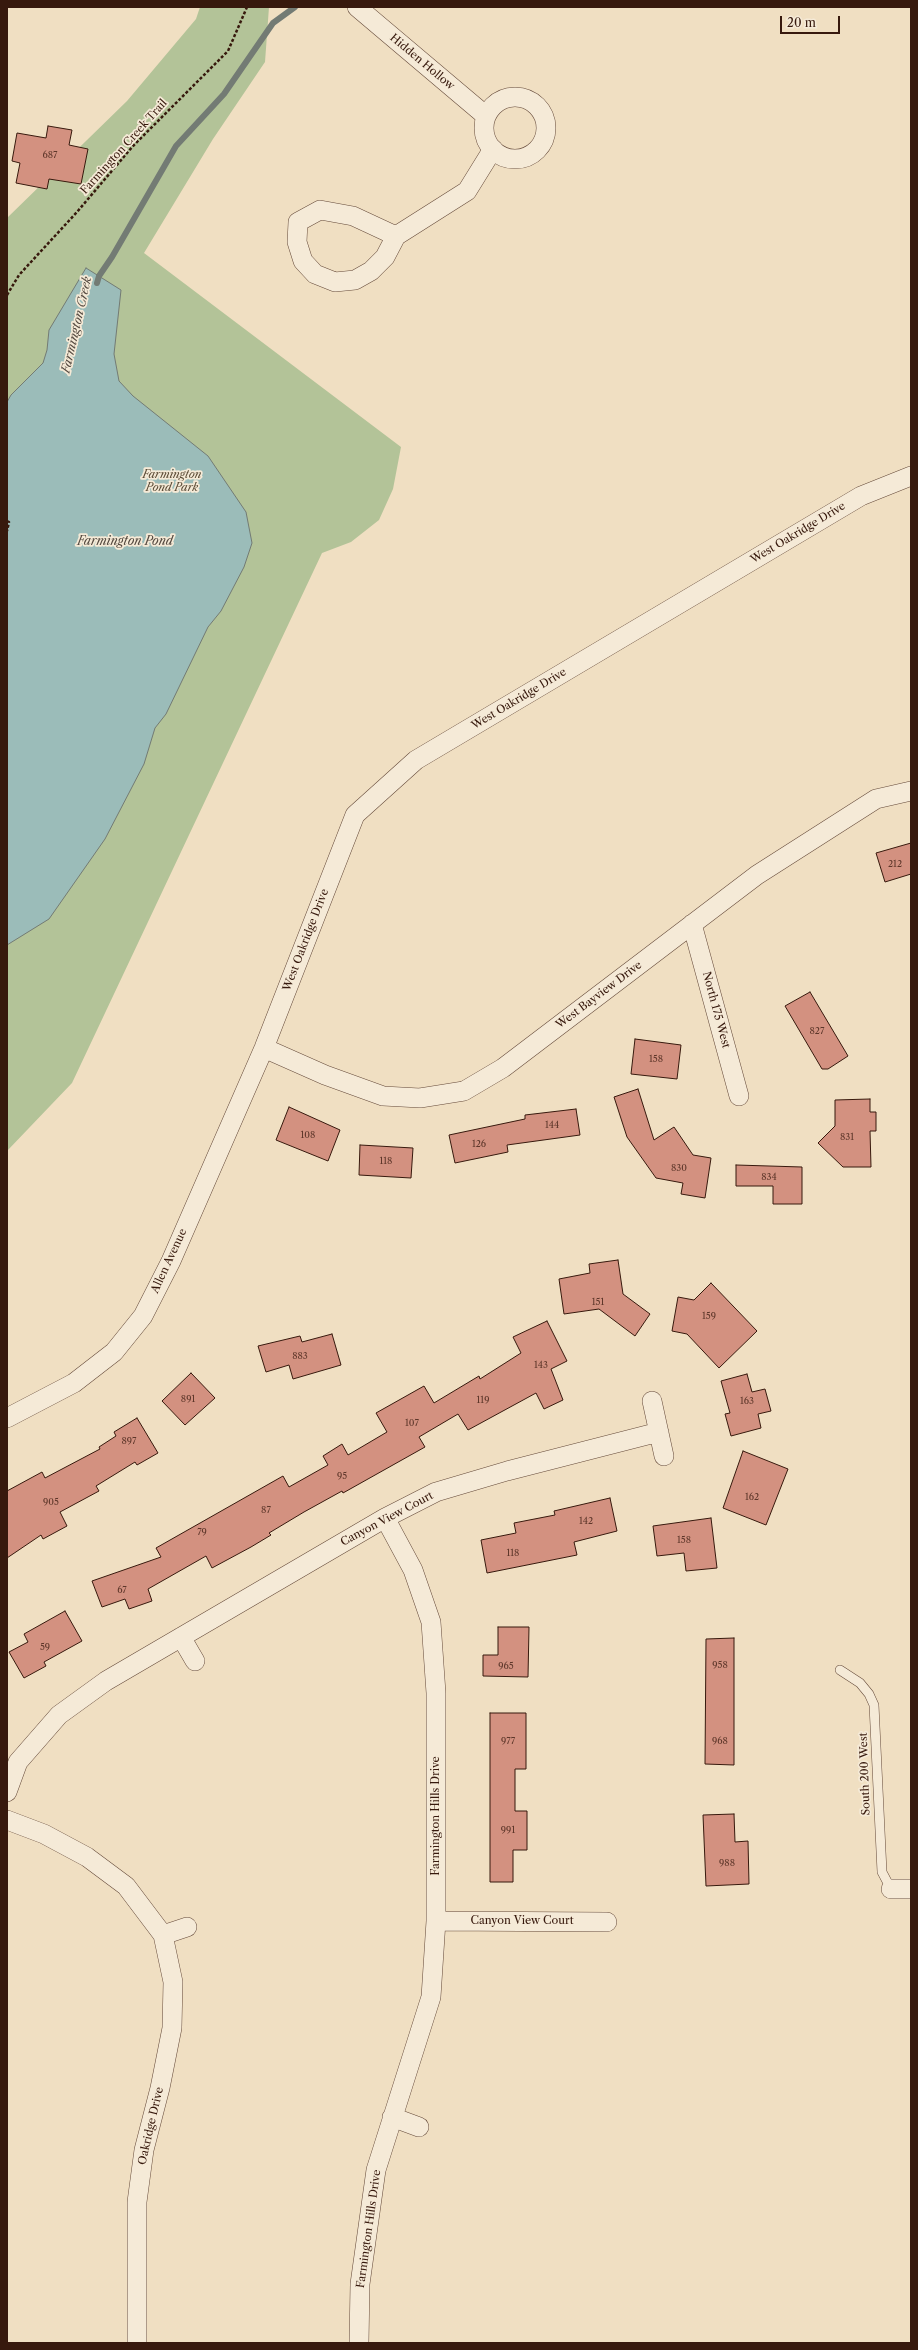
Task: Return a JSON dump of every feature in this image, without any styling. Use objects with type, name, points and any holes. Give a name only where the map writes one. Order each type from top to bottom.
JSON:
[{"type":"street","name":"Hidden Hollow","points":[[357,7],[486,116]]},
{"type":"street","points":[[510,97],[521,97],[530,101],[539,108],[544,116],[546,127],[545,137],[540,146],[532,154],[522,158],[512,158],[493,149],[485,134],[486,116],[492,107],[500,100],[510,97]]},
{"type":"street","points":[[396,236],[353,216],[320,210],[298,222],[297,242],[303,261],[315,274],[335,282],[355,280],[371,271],[385,257],[396,236],[467,191],[493,149]]},
{"type":"street","name":"West Oakridge Drive","points":[[264,1048],[356,815],[416,760],[861,496],[911,476]]},
{"type":"street","name":"West Bayview Drive","points":[[264,1048],[325,1075],[383,1096],[420,1098],[464,1091],[503,1068],[757,875],[876,799],[911,791]]},
{"type":"street","name":"North 175 West","points":[[692,924],[739,1096]]},
{"type":"street","name":"Allen Avenue","points":[[7,1418],[74,1383],[114,1352],[142,1316],[171,1261],[264,1048]]},
{"type":"street","points":[[652,1401],[664,1456]]},
{"type":"street","name":"Canyon View Court","points":[[7,1792],[18,1762],[59,1715],[106,1681],[385,1518],[436,1492],[507,1471],[659,1432]]},
{"type":"street","name":"Farmington Hills Drive","points":[[360,2343],[360,2284],[376,2170],[431,1996],[436,1921],[436,1693],[431,1622],[413,1570],[385,1518]]},
{"type":"street","points":[[181,1637],[195,1661]]},
{"type":"street","name":"Oakridge Drive","points":[[7,1820],[44,1834],[87,1857],[126,1886],[163,1935],[173,1982],[172,2028],[160,2088],[144,2150],[137,2202],[137,2343]]},
{"type":"street","points":[[891,1889],[911,1889]]},
{"type":"street","name":"Canyon View Court","points":[[436,1921],[607,1922]]},
{"type":"street","points":[[163,1935],[187,1927]]},
{"type":"street","points":[[392,2118],[419,2127]]},
{"type":"lane","name":"South 200 West","points":[[840,1670],[860,1683],[869,1694],[874,1706],[882,1872],[891,1889]]},
{"type":"path","name":"Farmington Creek Trail","points":[[7,295],[19,275],[77,212],[133,146],[228,51],[247,7]]},
{"type":"path","points":[[7,522],[9,522],[7,531]]},
{"type":"green space","name":"Farmington Pond Park","points":[[200,7],[269,7],[265,62],[213,139],[144,253],[401,447],[393,489],[379,520],[351,542],[322,553],[72,1083],[7,1151],[7,218],[127,101],[196,19]]},
{"type":"water","name":"Farmington Pond","points":[[86,268],[121,290],[114,354],[119,381],[133,396],[208,456],[246,512],[252,543],[244,567],[221,611],[208,627],[166,714],[155,728],[144,764],[105,839],[49,919],[7,945],[7,402],[11,395],[43,363],[47,350],[49,330]]},
{"type":"building","points":[[48,126],[72,130],[69,145],[88,149],[81,184],[49,179],[47,189],[16,183],[20,163],[12,161],[17,133],[46,138]]},
{"type":"building","points":[[911,843],[911,874],[885,882],[876,853]]},
{"type":"building","points":[[810,992],[848,1056],[828,1069],[822,1069],[785,1006]]},
{"type":"building","points":[[635,1039],[681,1045],[677,1079],[631,1074]]},
{"type":"building","points":[[638,1089],[654,1140],[674,1127],[693,1155],[711,1158],[705,1198],[681,1194],[683,1183],[656,1178],[627,1137],[614,1097]]},
{"type":"building","points":[[870,1099],[870,1112],[876,1112],[876,1131],[870,1131],[871,1167],[843,1167],[818,1143],[835,1126],[835,1100]]},
{"type":"building","points":[[289,1107],[340,1130],[328,1161],[276,1140]]},
{"type":"building","points":[[576,1109],[580,1135],[507,1145],[508,1152],[455,1163],[449,1135],[525,1119],[525,1115]]},
{"type":"building","points":[[360,1145],[413,1148],[411,1178],[359,1175]]},
{"type":"building","points":[[736,1165],[802,1167],[802,1204],[773,1204],[773,1186],[736,1186]]},
{"type":"building","points":[[618,1260],[623,1294],[650,1314],[635,1336],[599,1309],[564,1314],[559,1279],[590,1273],[589,1264]]},
{"type":"building","points":[[711,1283],[757,1331],[719,1368],[687,1334],[672,1331],[678,1297],[694,1300]]},
{"type":"building","points":[[547,1321],[567,1361],[551,1369],[563,1400],[544,1409],[536,1393],[468,1430],[458,1414],[419,1437],[425,1447],[343,1493],[342,1491],[304,1512],[269,1533],[271,1535],[251,1547],[212,1568],[206,1556],[148,1589],[152,1601],[129,1609],[125,1599],[102,1607],[92,1581],[161,1557],[156,1548],[283,1476],[289,1487],[328,1465],[323,1456],[342,1444],[348,1455],[387,1432],[376,1413],[424,1386],[434,1403],[479,1376],[480,1379],[521,1353],[513,1337]]},
{"type":"building","points":[[332,1334],[341,1365],[293,1379],[289,1365],[266,1372],[258,1346],[300,1336],[302,1342]]},
{"type":"building","points":[[191,1373],[215,1398],[185,1425],[162,1401]]},
{"type":"building","points":[[747,1374],[752,1392],[765,1389],[771,1411],[758,1414],[761,1428],[731,1436],[725,1414],[730,1413],[721,1381]]},
{"type":"building","points":[[137,1418],[158,1453],[137,1465],[135,1462],[96,1486],[99,1491],[60,1512],[67,1526],[43,1539],[41,1535],[7,1558],[7,1491],[42,1472],[45,1478],[100,1449],[99,1447],[116,1436],[114,1432]]},
{"type":"building","points":[[743,1451],[788,1469],[766,1525],[723,1508]]},
{"type":"building","points":[[610,1498],[617,1531],[574,1542],[577,1555],[487,1573],[481,1540],[516,1533],[514,1523],[555,1515],[554,1511]]},
{"type":"building","points":[[711,1518],[717,1568],[686,1571],[684,1553],[657,1556],[653,1526]]},
{"type":"building","points":[[65,1611],[82,1641],[44,1662],[46,1666],[24,1678],[9,1652],[28,1642],[24,1634]]},
{"type":"building","points":[[498,1627],[529,1627],[528,1677],[483,1676],[483,1655],[498,1655]]},
{"type":"building","points":[[734,1638],[734,1765],[705,1764],[706,1639]]},
{"type":"building","points":[[490,1713],[526,1713],[526,1769],[515,1769],[515,1811],[527,1811],[527,1850],[513,1850],[513,1882],[490,1882]]},
{"type":"building","points":[[734,1814],[735,1842],[748,1841],[749,1884],[706,1886],[703,1815]]},
{"type":"waterway","name":"Farmington Creek","points":[[97,283],[99,276],[112,257],[176,146],[224,94],[273,23],[295,7]]}]
